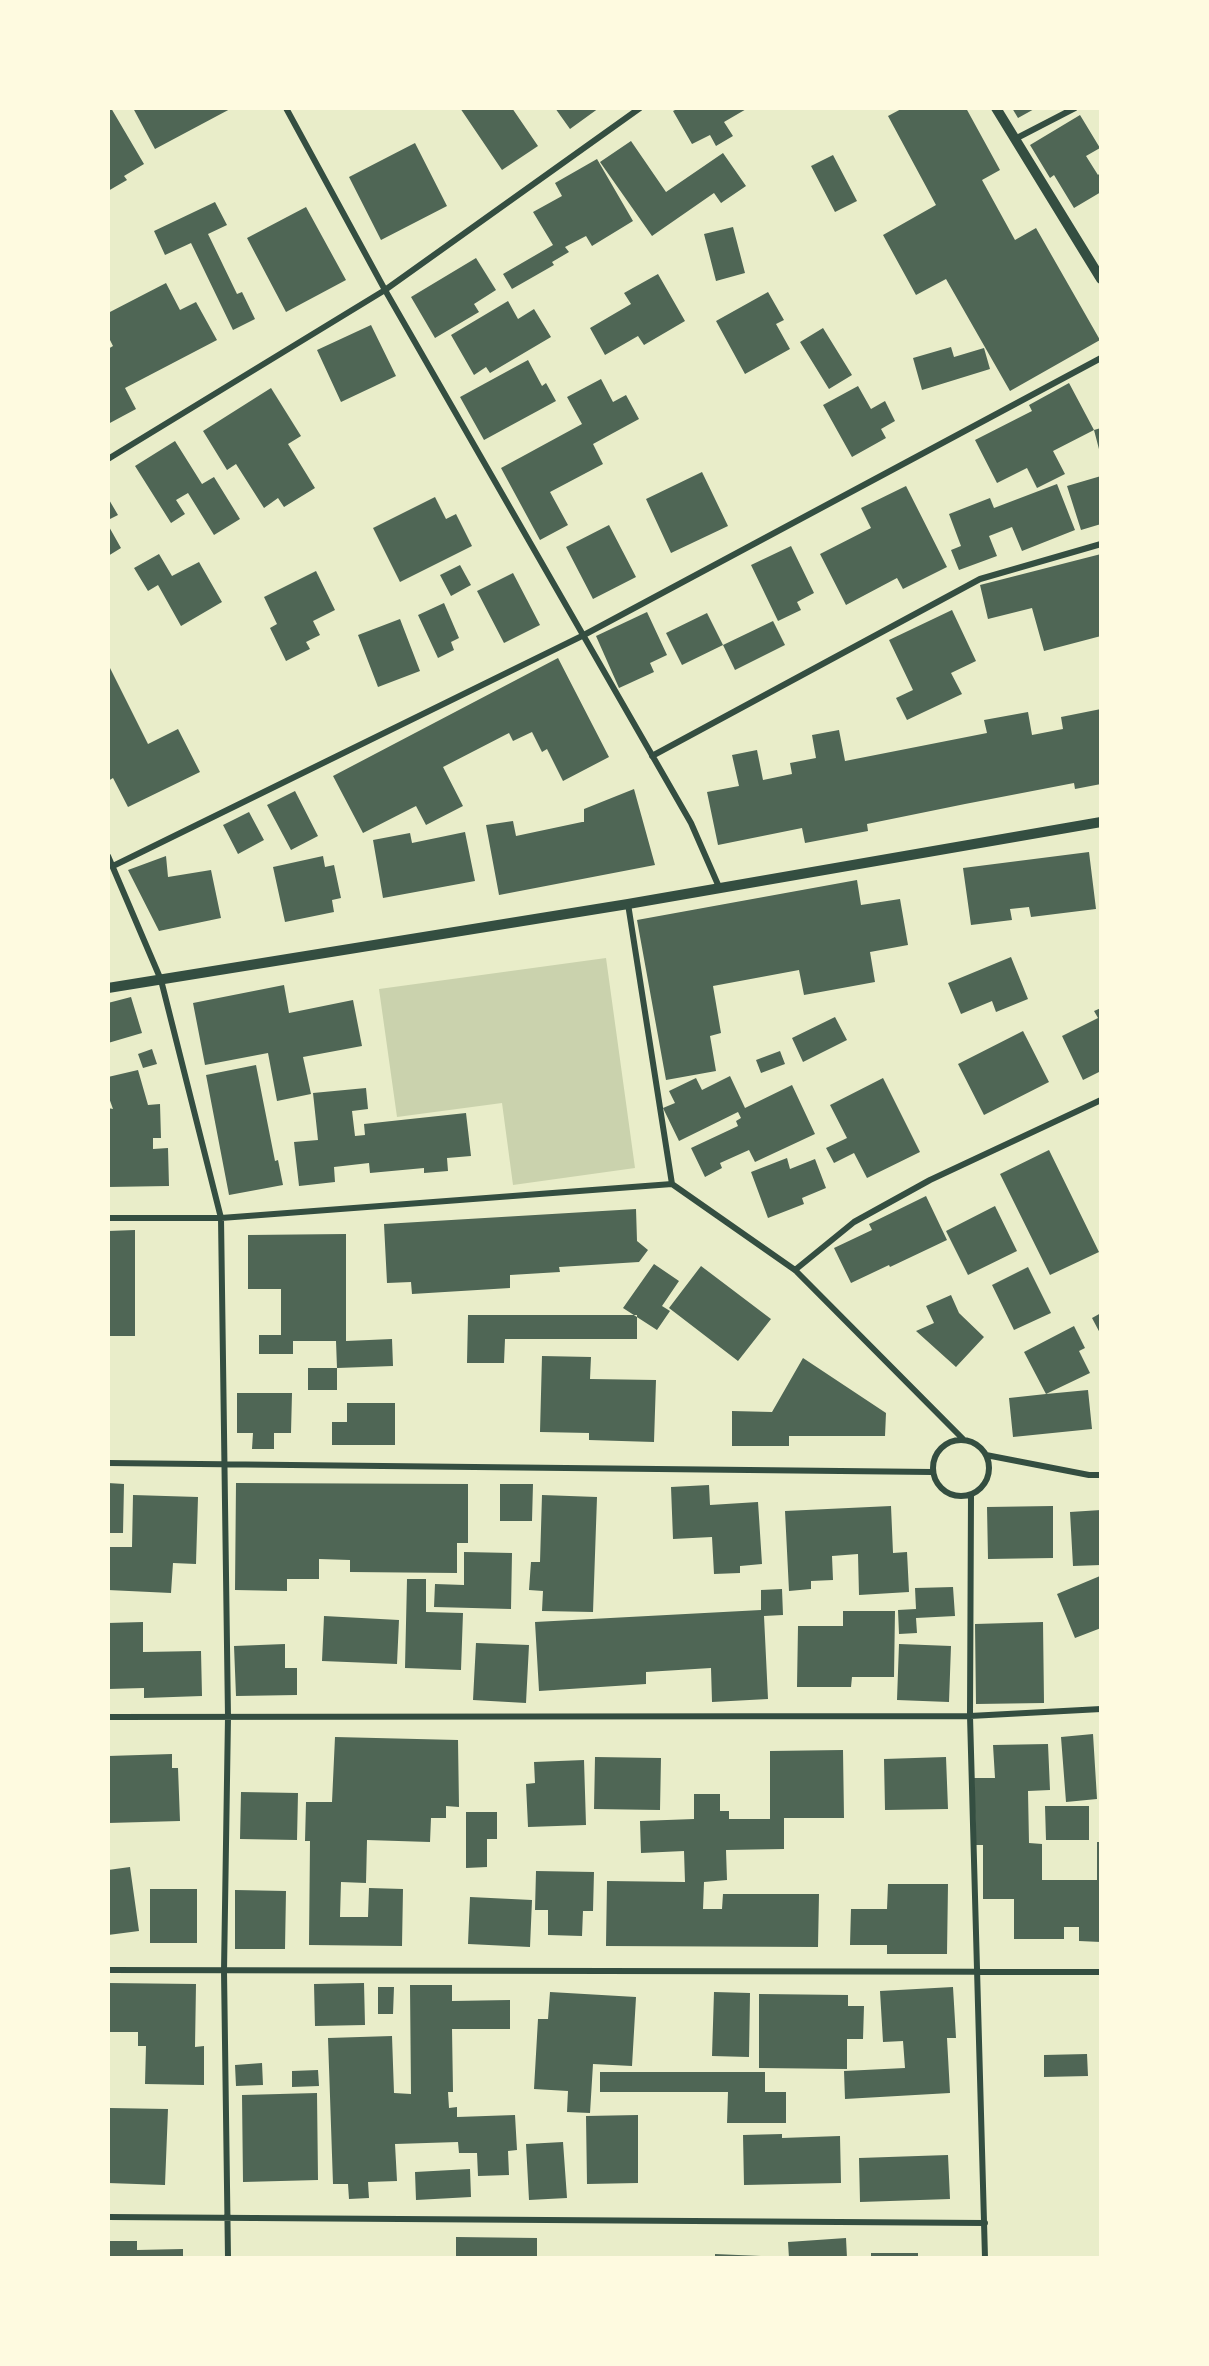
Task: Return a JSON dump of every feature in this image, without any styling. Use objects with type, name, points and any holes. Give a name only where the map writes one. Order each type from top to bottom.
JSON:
[{"type":"street","points":[[286,108],[385,290],[691,823],[719,887]]},
{"type":"street","points":[[108,459],[385,290],[640,108]]},
{"type":"street","points":[[996,108],[1101,279]]},
{"type":"street","points":[[1014,139],[1075,108]]},
{"type":"street","points":[[113,866],[582,636],[1101,358]]},
{"type":"street","points":[[652,756],[980,579],[1101,544]]},
{"type":"street","points":[[108,988],[628,904],[1101,822]]},
{"type":"street","points":[[108,856],[160,980],[221,1218],[228,1717],[224,1971],[228,2258]]},
{"type":"street","points":[[628,904],[672,1184]]},
{"type":"street","points":[[795,1270],[863,1217],[930,1180],[1101,1100]]},
{"type":"street","points":[[108,1218],[221,1218],[672,1184],[795,1270],[964,1440]]},
{"type":"street","points":[[956,1440],[964,1440],[979,1446],[986,1455],[989,1473],[979,1490],[971,1495],[958,1497],[946,1493],[937,1485],[932,1472],[935,1454],[941,1448],[956,1440]]},
{"type":"street","points":[[986,1455],[1089,1476],[1101,1475]]},
{"type":"street","points":[[108,1462],[932,1472]]},
{"type":"street","points":[[971,1495],[970,1716],[975,1973],[985,2258]]},
{"type":"street","points":[[108,1717],[970,1716],[1101,1709]]},
{"type":"street","points":[[108,1971],[1101,1972]]},
{"type":"street","points":[[108,2217],[985,2223]]},
{"type":"green space","points":[[606,958],[635,1168],[513,1185],[502,1103],[397,1117],[379,989]]},
{"type":"building","points":[[108,108],[111,108],[144,164],[124,176],[127,180],[108,191]]},
{"type":"building","points":[[133,108],[232,108],[155,149]]},
{"type":"building","points":[[460,108],[512,108],[538,146],[502,170]]},
{"type":"building","points":[[555,108],[599,108],[570,129]]},
{"type":"building","points":[[679,108],[748,108],[724,122],[733,136],[716,146],[710,135],[692,144],[673,111]]},
{"type":"building","points":[[903,108],[966,108],[1000,170],[982,180],[1015,240],[1036,228],[1100,340],[1010,391],[946,279],[916,295],[883,235],[936,205],[888,116]]},
{"type":"building","points":[[1012,108],[1036,108],[1018,118]]},
{"type":"building","points":[[1080,115],[1100,148],[1086,156],[1098,175],[1101,172],[1101,192],[1074,208],[1054,175],[1050,178],[1030,145]]},
{"type":"building","points":[[631,141],[666,192],[723,153],[746,186],[721,203],[714,193],[652,236],[600,162]]},
{"type":"building","points":[[415,143],[447,206],[381,240],[349,177]]},
{"type":"building","points":[[833,155],[857,201],[835,212],[811,166]]},
{"type":"building","points":[[597,159],[633,221],[592,246],[586,236],[565,247],[569,252],[552,262],[554,265],[512,289],[503,274],[553,245],[533,212],[562,196],[555,183]]},
{"type":"building","points":[[215,202],[227,225],[208,234],[237,294],[242,292],[255,319],[233,330],[191,243],[165,255],[154,231]]},
{"type":"building","points":[[306,207],[346,280],[286,312],[247,238]]},
{"type":"building","points":[[733,227],[745,273],[716,281],[704,234]]},
{"type":"building","points":[[476,258],[496,290],[474,304],[479,312],[435,338],[411,297]]},
{"type":"building","points":[[658,274],[685,321],[644,345],[638,336],[605,355],[590,328],[631,304],[624,293]]},
{"type":"building","points":[[166,283],[180,310],[196,302],[217,340],[125,388],[136,409],[108,424],[108,349],[113,346],[108,336],[108,313]]},
{"type":"building","points":[[768,292],[784,320],[776,324],[790,349],[745,374],[716,321]]},
{"type":"building","points":[[508,301],[518,319],[534,309],[551,337],[490,373],[486,367],[474,375],[451,335]]},
{"type":"building","points":[[371,325],[396,376],[341,402],[317,350]]},
{"type":"building","points":[[823,328],[852,375],[829,389],[800,342]]},
{"type":"building","points":[[951,347],[954,357],[984,348],[990,369],[922,390],[913,358]]},
{"type":"building","points":[[528,360],[542,386],[546,383],[556,401],[484,440],[460,397]]},
{"type":"building","points":[[601,379],[613,402],[626,395],[639,419],[593,444],[603,464],[550,492],[568,525],[540,540],[501,468],[582,424],[567,397]]},
{"type":"building","points":[[1069,383],[1094,430],[1053,451],[1065,474],[1037,488],[1027,468],[997,483],[975,440],[1032,411],[1029,405]]},
{"type":"building","points":[[858,386],[871,409],[885,401],[895,421],[881,429],[886,438],[852,457],[823,405]]},
{"type":"building","points":[[271,388],[301,436],[288,444],[315,488],[284,507],[278,498],[264,508],[236,464],[227,470],[203,431]]},
{"type":"building","points":[[1101,428],[1101,453],[1100,453],[1094,430]]},
{"type":"building","points":[[175,441],[202,484],[214,477],[240,519],[214,535],[188,493],[176,500],[185,514],[171,523],[135,466]]},
{"type":"building","points":[[702,472],[728,526],[671,553],[646,499]]},
{"type":"building","points":[[1101,476],[1101,524],[1081,530],[1067,486]]},
{"type":"building","points":[[1057,484],[1075,530],[1022,551],[1012,527],[989,536],[997,556],[959,570],[951,550],[961,546],[949,514],[990,498],[994,508]]},
{"type":"building","points":[[906,486],[947,567],[903,589],[897,578],[846,605],[820,554],[871,528],[861,508]]},
{"type":"building","points":[[435,497],[446,519],[456,514],[472,546],[400,582],[373,528]]},
{"type":"building","points":[[108,498],[118,515],[108,520]]},
{"type":"building","points":[[108,525],[121,548],[108,556]]},
{"type":"building","points":[[609,525],[636,577],[593,599],[566,547]]},
{"type":"building","points":[[791,546],[814,593],[797,602],[801,610],[778,621],[751,565]]},
{"type":"building","points":[[159,554],[172,576],[199,562],[222,602],[181,626],[158,585],[148,591],[134,568]]},
{"type":"building","points":[[1101,554],[1101,636],[1044,651],[1032,608],[988,619],[980,585]]},
{"type":"building","points":[[460,565],[471,585],[451,596],[440,575]]},
{"type":"building","points":[[316,571],[335,610],[313,621],[320,635],[306,642],[310,649],[286,661],[270,628],[277,624],[264,597]]},
{"type":"building","points":[[513,573],[540,625],[504,643],[477,591]]},
{"type":"building","points":[[444,603],[459,638],[451,642],[454,650],[438,658],[418,615]]},
{"type":"building","points":[[952,610],[976,661],[951,673],[962,694],[907,720],[896,698],[913,690],[889,640]]},
{"type":"building","points":[[647,612],[667,655],[650,663],[654,672],[619,688],[596,636]]},
{"type":"building","points":[[707,613],[723,645],[682,665],[666,633]]},
{"type":"building","points":[[400,619],[420,671],[378,687],[358,635]]},
{"type":"building","points":[[773,621],[785,645],[735,670],[723,645]]},
{"type":"building","points":[[558,658],[609,757],[563,781],[547,749],[542,752],[532,732],[513,741],[509,733],[443,767],[463,806],[426,825],[416,806],[363,833],[333,776]]},
{"type":"building","points":[[108,664],[148,744],[178,729],[200,772],[128,807],[113,778],[108,781]]},
{"type":"building","points":[[1101,709],[1101,784],[1075,789],[1074,783],[965,804],[867,824],[868,831],[805,843],[802,828],[718,845],[707,792],[739,786],[732,755],[757,750],[763,780],[792,774],[790,763],[816,758],[812,735],[839,730],[845,761],[987,733],[984,720],[1028,712],[1032,735],[1063,729],[1061,717]]},
{"type":"building","points":[[634,789],[655,865],[499,895],[486,825],[513,821],[516,836],[584,822],[584,809]]},
{"type":"building","points":[[295,791],[318,836],[291,850],[267,805]]},
{"type":"building","points":[[249,812],[264,840],[238,854],[223,825]]},
{"type":"building","points":[[465,832],[475,881],[383,898],[373,840],[410,833],[412,843]]},
{"type":"building","points":[[1089,852],[1096,909],[1031,917],[1029,907],[1010,909],[1012,920],[971,925],[963,868]]},
{"type":"building","points":[[166,856],[168,877],[211,870],[221,918],[159,931],[128,870]]},
{"type":"building","points":[[323,856],[325,867],[334,865],[341,898],[332,900],[334,912],[285,922],[273,867]]},
{"type":"building","points":[[857,880],[861,905],[900,899],[908,945],[870,952],[875,982],[804,995],[799,970],[713,986],[721,1033],[710,1036],[716,1071],[666,1080],[637,920]]},
{"type":"building","points":[[1011,957],[1028,999],[996,1012],[992,1001],[961,1014],[948,983]]},
{"type":"building","points":[[284,985],[289,1013],[353,1000],[362,1046],[303,1057],[311,1094],[277,1101],[268,1053],[205,1065],[193,1003]]},
{"type":"building","points":[[131,997],[142,1033],[108,1043],[108,1003]]},
{"type":"building","points":[[1101,1008],[1101,1071],[1083,1080],[1062,1036],[1098,1018],[1094,1011]]},
{"type":"building","points":[[835,1017],[847,1040],[803,1062],[792,1038]]},
{"type":"building","points":[[1023,1031],[1049,1082],[984,1115],[958,1064]]},
{"type":"building","points":[[152,1049],[157,1064],[143,1068],[138,1054]]},
{"type":"building","points":[[780,1051],[785,1064],[761,1073],[756,1060]]},
{"type":"building","points":[[256,1065],[275,1161],[278,1160],[283,1185],[229,1195],[206,1075]]},
{"type":"building","points":[[138,1070],[148,1105],[160,1104],[161,1138],[153,1138],[153,1149],[168,1148],[169,1186],[108,1187],[108,1108],[113,1109],[108,1095],[108,1077]]},
{"type":"building","points":[[730,1076],[745,1108],[792,1085],[815,1134],[755,1162],[749,1150],[720,1163],[722,1168],[705,1177],[691,1148],[738,1126],[736,1121],[741,1118],[738,1112],[679,1141],[663,1108],[675,1103],[669,1091],[696,1078],[702,1090]]},
{"type":"building","points":[[883,1078],[920,1152],[867,1178],[854,1153],[834,1163],[826,1148],[847,1138],[830,1105]]},
{"type":"building","points":[[366,1088],[368,1109],[352,1111],[355,1136],[365,1135],[364,1124],[466,1113],[471,1156],[447,1158],[448,1171],[424,1173],[424,1168],[370,1173],[369,1163],[334,1167],[335,1182],[299,1186],[294,1142],[318,1140],[313,1093]]},
{"type":"building","points":[[1049,1150],[1099,1252],[1050,1275],[1000,1174]]},
{"type":"building","points":[[787,1158],[790,1169],[815,1159],[826,1188],[802,1198],[804,1204],[768,1218],[751,1172]]},
{"type":"building","points":[[926,1196],[947,1240],[851,1283],[834,1248],[872,1230],[869,1224]]},
{"type":"building","points":[[995,1206],[1017,1251],[968,1275],[946,1231]]},
{"type":"building","points":[[636,1209],[637,1241],[648,1250],[639,1262],[559,1267],[560,1272],[510,1275],[510,1288],[412,1294],[411,1282],[387,1283],[384,1224]]},
{"type":"building","points":[[135,1230],[135,1336],[108,1336],[108,1231]]},
{"type":"building","points":[[346,1234],[346,1341],[392,1339],[393,1366],[337,1368],[336,1341],[293,1341],[293,1354],[259,1354],[259,1335],[281,1335],[281,1289],[248,1289],[248,1235]]},
{"type":"building","points":[[654,1264],[679,1281],[662,1306],[670,1311],[657,1330],[623,1308]]},
{"type":"building","points":[[701,1266],[771,1319],[738,1361],[669,1308]]},
{"type":"building","points":[[1028,1267],[1051,1313],[1014,1330],[992,1285]]},
{"type":"building","points":[[951,1295],[959,1313],[984,1337],[956,1367],[916,1331],[934,1323],[926,1306]]},
{"type":"building","points":[[1101,1313],[1101,1335],[1092,1318]]},
{"type":"building","points":[[468,1315],[637,1315],[637,1339],[505,1339],[504,1363],[467,1363]]},
{"type":"building","points":[[1074,1326],[1085,1348],[1079,1351],[1090,1373],[1046,1394],[1024,1352]]},
{"type":"building","points":[[542,1356],[591,1357],[590,1379],[656,1380],[654,1442],[589,1440],[589,1433],[540,1432]]},
{"type":"building","points":[[803,1358],[886,1413],[885,1436],[789,1436],[789,1446],[732,1446],[732,1411],[772,1412]]},
{"type":"building","points":[[308,1368],[337,1368],[337,1390],[308,1390]]},
{"type":"building","points":[[1088,1390],[1092,1429],[1013,1437],[1009,1398]]},
{"type":"building","points":[[237,1393],[292,1393],[291,1433],[274,1433],[274,1449],[252,1449],[253,1433],[237,1433]]},
{"type":"building","points":[[347,1403],[395,1403],[395,1445],[332,1445],[332,1422],[347,1422]]},
{"type":"building","points":[[108,1483],[124,1484],[123,1533],[108,1533]]},
{"type":"building","points":[[236,1483],[468,1484],[468,1543],[457,1543],[457,1573],[350,1572],[350,1560],[319,1559],[319,1579],[287,1579],[287,1591],[235,1590]]},
{"type":"building","points":[[500,1484],[533,1484],[532,1521],[500,1521]]},
{"type":"building","points":[[709,1485],[710,1505],[758,1502],[762,1564],[740,1566],[740,1573],[714,1574],[712,1537],[673,1539],[671,1487]]},
{"type":"building","points":[[133,1495],[198,1497],[196,1564],[173,1563],[171,1593],[108,1590],[108,1547],[132,1547]]},
{"type":"building","points":[[542,1495],[597,1497],[593,1612],[542,1611],[543,1591],[529,1590],[531,1562],[540,1562]]},
{"type":"building","points":[[891,1506],[893,1553],[907,1552],[909,1592],[859,1595],[858,1554],[832,1556],[833,1580],[811,1581],[811,1589],[789,1591],[785,1511]]},
{"type":"building","points":[[1053,1506],[1053,1558],[988,1559],[987,1507]]},
{"type":"building","points":[[1101,1510],[1101,1565],[1073,1566],[1070,1512]]},
{"type":"building","points":[[464,1552],[512,1553],[511,1609],[434,1607],[435,1584],[464,1585]]},
{"type":"building","points":[[1100,1576],[1101,1628],[1075,1638],[1057,1594]]},
{"type":"building","points":[[407,1579],[426,1579],[426,1612],[463,1613],[461,1670],[405,1668]]},
{"type":"building","points":[[953,1587],[955,1616],[916,1618],[917,1633],[899,1634],[898,1610],[916,1609],[915,1588]]},
{"type":"building","points":[[782,1589],[783,1615],[764,1616],[768,1699],[712,1702],[711,1668],[646,1672],[646,1684],[539,1691],[535,1622],[761,1610],[761,1590]]},
{"type":"building","points":[[843,1611],[895,1611],[894,1677],[852,1677],[851,1687],[797,1687],[798,1626],[843,1626]]},
{"type":"building","points":[[324,1616],[399,1620],[397,1664],[322,1661]]},
{"type":"building","points":[[143,1622],[143,1652],[201,1651],[202,1696],[144,1698],[144,1688],[108,1689],[108,1623]]},
{"type":"building","points":[[1043,1622],[1044,1703],[976,1704],[975,1624]]},
{"type":"building","points":[[476,1643],[529,1645],[526,1703],[473,1700]]},
{"type":"building","points":[[285,1644],[285,1668],[297,1668],[297,1695],[236,1696],[234,1646]]},
{"type":"building","points":[[899,1644],[951,1646],[949,1702],[897,1700]]},
{"type":"building","points":[[1093,1734],[1097,1799],[1066,1802],[1061,1737]]},
{"type":"building","points":[[335,1737],[458,1740],[459,1807],[446,1806],[446,1818],[431,1818],[430,1842],[367,1840],[366,1883],[341,1882],[340,1917],[368,1917],[369,1888],[403,1889],[402,1946],[309,1945],[310,1841],[305,1841],[306,1802],[332,1802]]},
{"type":"building","points":[[1048,1744],[1050,1790],[1028,1791],[1029,1843],[1042,1844],[1042,1880],[1097,1880],[1097,1842],[1101,1842],[1101,1942],[1079,1941],[1079,1927],[1064,1927],[1064,1939],[1014,1939],[1014,1899],[983,1899],[983,1845],[976,1845],[974,1778],[995,1778],[993,1745]]},
{"type":"building","points":[[843,1750],[844,1818],[784,1818],[784,1849],[726,1850],[727,1880],[704,1882],[703,1909],[722,1909],[723,1894],[819,1894],[818,1947],[606,1946],[607,1881],[685,1882],[684,1851],[641,1853],[640,1821],[694,1819],[694,1794],[720,1794],[720,1811],[729,1811],[729,1819],[770,1819],[770,1751]]},
{"type":"building","points":[[172,1754],[172,1768],[178,1768],[180,1821],[108,1823],[108,1756]]},
{"type":"building","points":[[595,1757],[661,1758],[660,1810],[594,1809]]},
{"type":"building","points":[[946,1757],[948,1809],[885,1810],[884,1759]]},
{"type":"building","points":[[584,1760],[586,1825],[528,1827],[526,1784],[535,1783],[534,1762]]},
{"type":"building","points":[[241,1792],[298,1793],[297,1840],[240,1839]]},
{"type":"building","points":[[1045,1806],[1089,1806],[1089,1840],[1046,1840]]},
{"type":"building","points":[[466,1812],[497,1812],[497,1839],[487,1839],[487,1867],[466,1868]]},
{"type":"building","points":[[130,1867],[139,1931],[108,1935],[108,1870]]},
{"type":"building","points":[[536,1871],[594,1872],[593,1911],[583,1911],[582,1936],[548,1935],[548,1910],[535,1910]]},
{"type":"building","points":[[888,1884],[948,1884],[947,1954],[887,1954],[887,1945],[850,1945],[851,1909],[887,1909]]},
{"type":"building","points":[[150,1889],[197,1889],[197,1943],[150,1943]]},
{"type":"building","points":[[235,1890],[286,1891],[285,1949],[235,1949]]},
{"type":"building","points":[[470,1897],[532,1900],[530,1947],[468,1944]]},
{"type":"building","points":[[108,1983],[196,1984],[195,2047],[204,2046],[204,2085],[145,2084],[146,2046],[138,2046],[138,2032],[108,2032]]},
{"type":"building","points":[[364,1983],[365,2025],[315,2026],[314,1984]]},
{"type":"building","points":[[410,1985],[452,1985],[452,2001],[510,2000],[510,2029],[452,2029],[453,2092],[448,2092],[449,2108],[457,2107],[457,2117],[515,2115],[517,2150],[508,2151],[509,2175],[478,2176],[477,2153],[459,2153],[458,2142],[395,2144],[397,2181],[368,2182],[369,2198],[349,2199],[348,2184],[333,2184],[328,2038],[392,2036],[394,2093],[411,2094]]},
{"type":"building","points":[[378,1987],[394,1987],[393,2014],[378,2014]]},
{"type":"building","points":[[953,1987],[956,2038],[947,2038],[950,2093],[845,2099],[844,2071],[905,2068],[903,2041],[883,2042],[880,1991]]},
{"type":"building","points":[[550,1992],[636,1997],[632,2066],[593,2064],[590,2113],[567,2112],[568,2091],[534,2089],[538,2019],[548,2019]]},
{"type":"building","points":[[714,1992],[750,1993],[749,2057],[712,2056]]},
{"type":"building","points":[[759,1994],[848,1995],[848,2006],[864,2006],[863,2039],[847,2039],[847,2069],[759,2068]]},
{"type":"building","points":[[1087,2054],[1088,2076],[1044,2077],[1044,2055]]},
{"type":"building","points":[[262,2063],[263,2085],[236,2086],[235,2065]]},
{"type":"building","points":[[318,2070],[319,2086],[292,2087],[292,2071]]},
{"type":"building","points":[[600,2072],[765,2072],[765,2092],[786,2092],[786,2123],[727,2123],[728,2092],[600,2092]]},
{"type":"building","points":[[317,2093],[318,2180],[243,2182],[242,2095]]},
{"type":"building","points":[[110,2108],[168,2109],[165,2185],[108,2183]]},
{"type":"building","points":[[638,2115],[638,2183],[587,2184],[586,2116]]},
{"type":"building","points":[[782,2134],[782,2138],[840,2136],[841,2183],[744,2185],[743,2135]]},
{"type":"building","points":[[563,2142],[567,2198],[529,2200],[526,2144]]},
{"type":"building","points":[[948,2155],[950,2199],[860,2202],[859,2158]]},
{"type":"building","points":[[470,2169],[471,2197],[416,2200],[415,2172]]},
{"type":"building","points":[[456,2237],[537,2238],[537,2258],[456,2258]]},
{"type":"building","points":[[846,2238],[847,2258],[789,2258],[788,2242]]},
{"type":"building","points":[[108,2241],[137,2241],[137,2250],[183,2249],[183,2258],[108,2258]]},
{"type":"building","points":[[871,2253],[918,2253],[918,2258],[871,2258]]},
{"type":"building","points":[[715,2254],[761,2256],[761,2258],[715,2258]]}]
